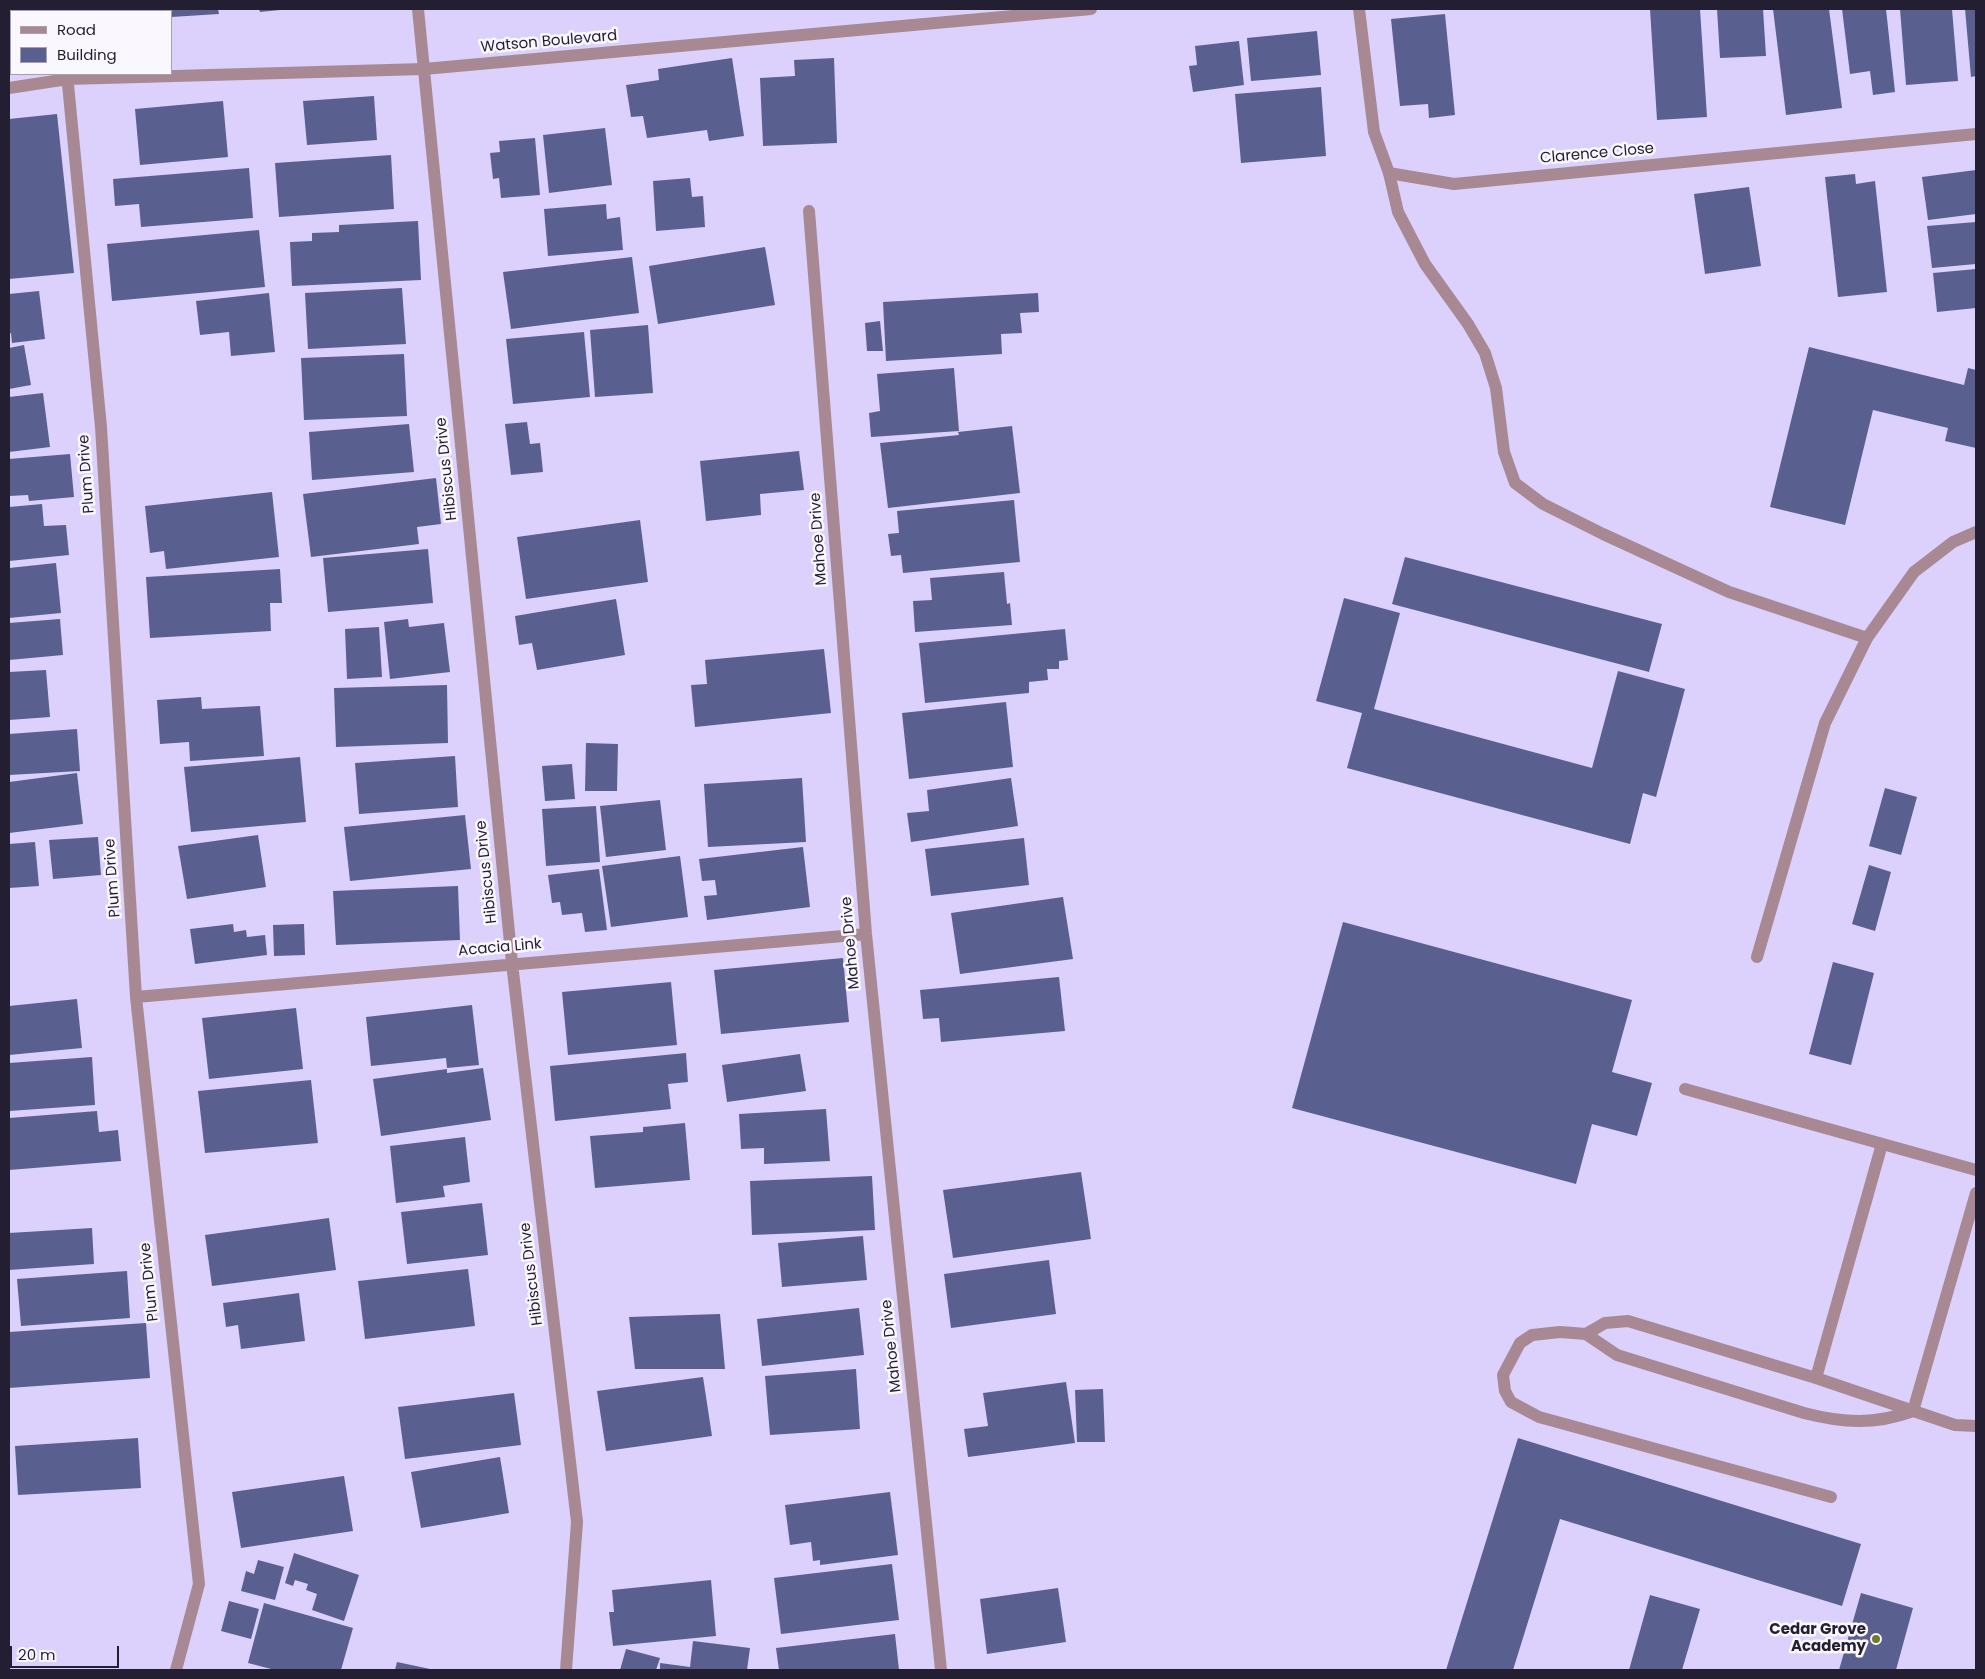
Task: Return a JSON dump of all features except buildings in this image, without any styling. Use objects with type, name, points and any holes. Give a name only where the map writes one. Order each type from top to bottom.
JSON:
[{"type":"street","name":"Hibiscus Drive","points":[[418,9],[512,963],[577,1522],[566,1670]]},
{"type":"street","name":"Watson Boulevard","points":[[172,75],[424,69],[1092,9]]},
{"type":"street","points":[[1359,9],[1374,132],[1389,173],[1398,212],[1424,264],[1468,324],[1485,353],[1496,388],[1504,452],[1516,483],[1543,504],[1594,530],[1729,592],[1867,638]]},
{"type":"street","name":"Watson Boulevard","points":[[9,88],[68,77],[157,75]]},
{"type":"street","name":"Plum Drive","points":[[68,77],[101,427],[136,997],[199,1584],[176,1670]]},
{"type":"street","name":"Clarence Close","points":[[1389,173],[1454,184],[1976,134]]},
{"type":"street","name":"Mahoe Drive","points":[[809,211],[866,934],[941,1670]]},
{"type":"street","points":[[1757,957],[1825,723],[1867,638],[1914,572],[1953,542],[1976,532]]},
{"type":"street","name":"Acacia Link","points":[[136,997],[512,963],[866,934]]},
{"type":"street","points":[[1685,1089],[1976,1170]]},
{"type":"street","points":[[1816,1378],[1882,1144]]},
{"type":"street","points":[[1913,1411],[1976,1193]]},
{"type":"street","points":[[1586,1334],[1605,1322],[1628,1321],[1816,1378],[1955,1425],[1976,1426]]},
{"type":"street","points":[[1831,1497],[1539,1416],[1511,1402],[1505,1391],[1503,1375],[1520,1343],[1532,1335],[1560,1332],[1586,1334],[1617,1355],[1804,1413],[1833,1420],[1864,1422],[1895,1417],[1913,1411]]},
{"type":"place","name":"Cedar Grove Academy","points":[[1876,1639]]}]
